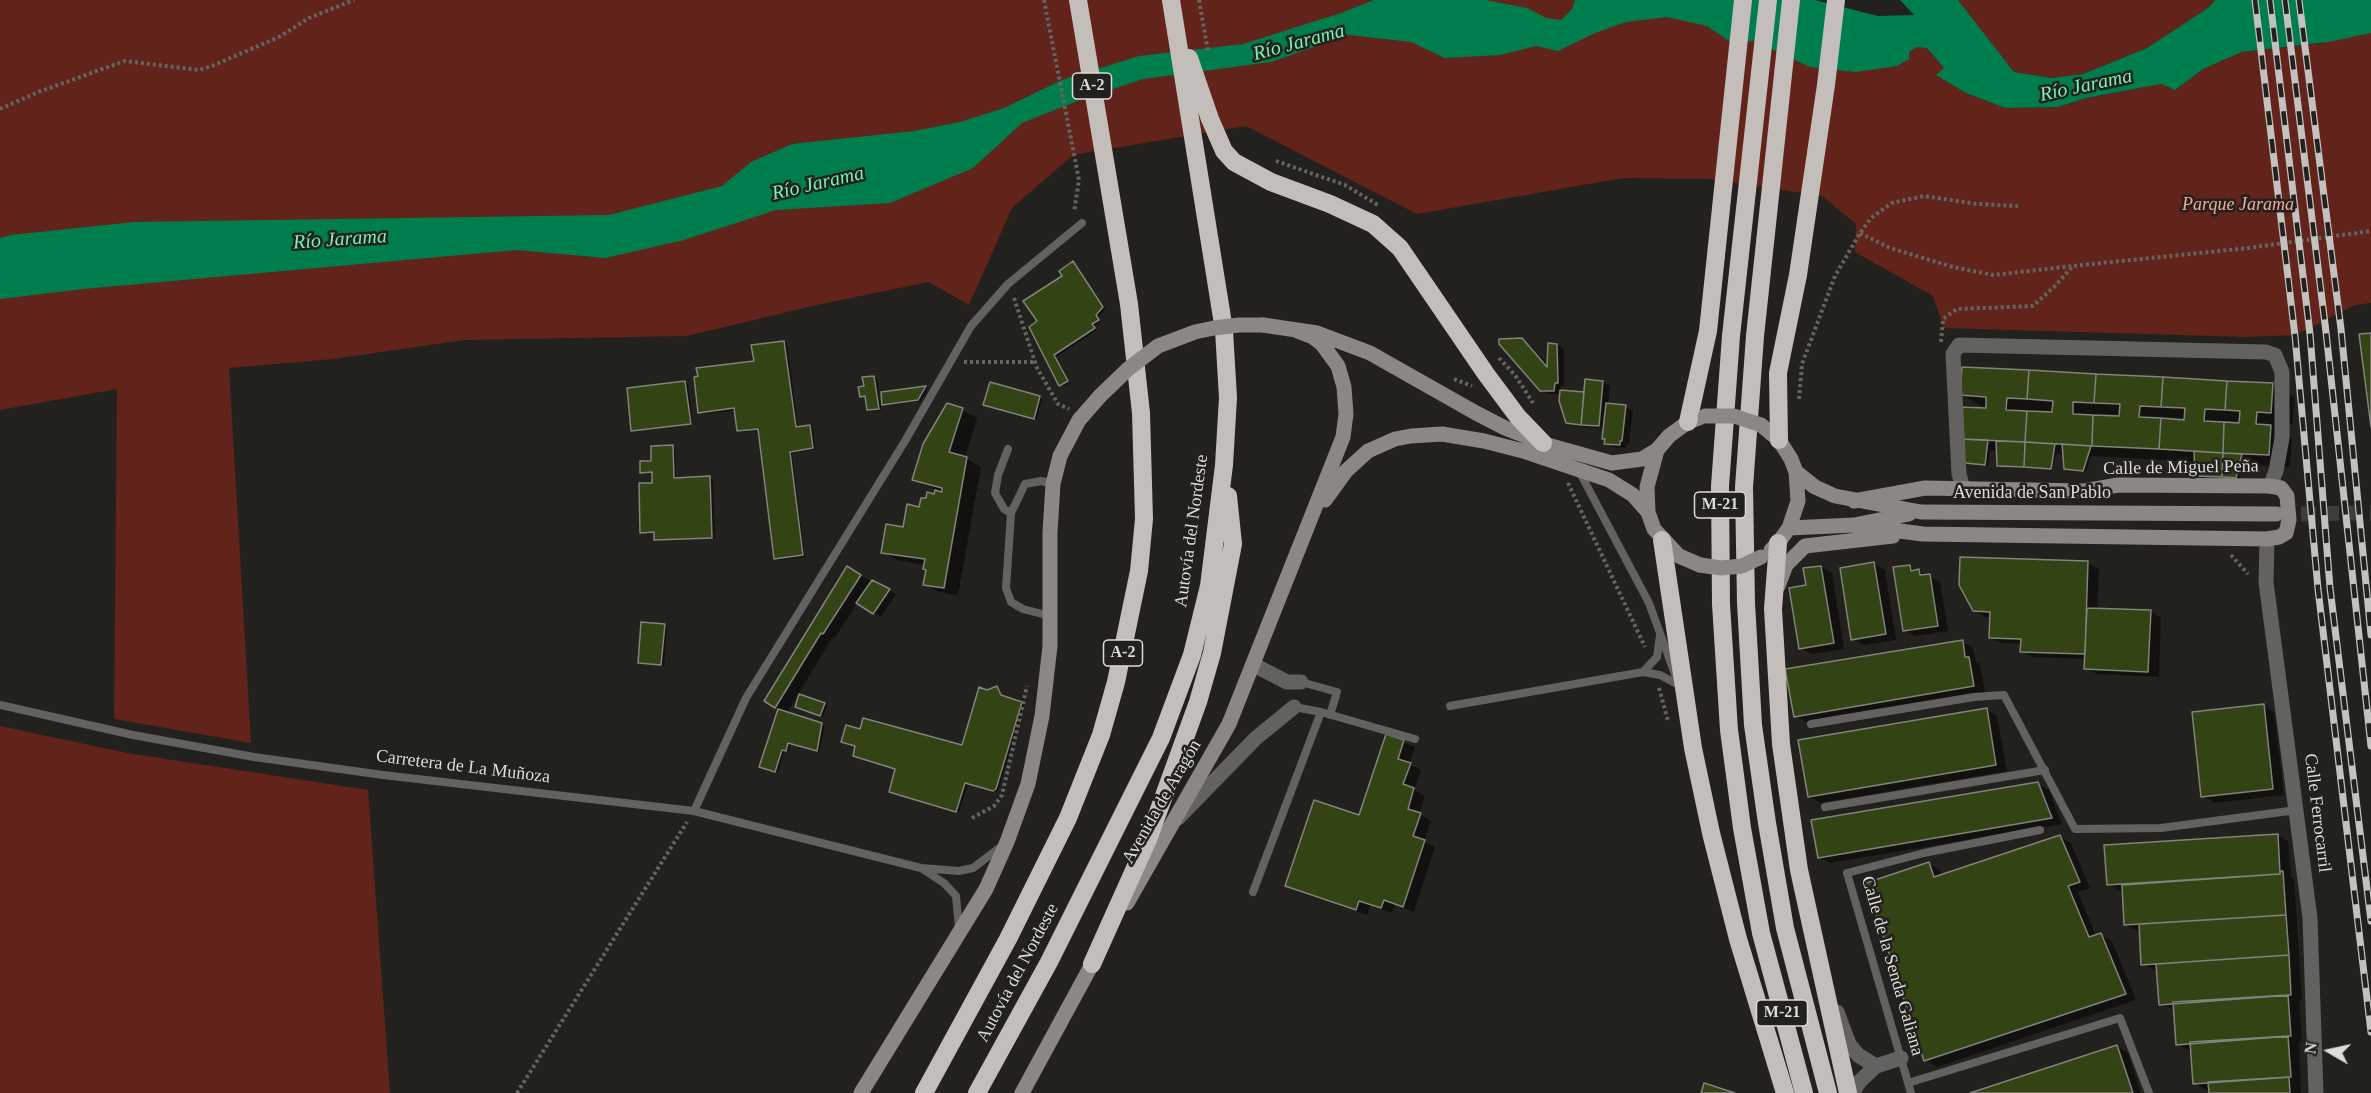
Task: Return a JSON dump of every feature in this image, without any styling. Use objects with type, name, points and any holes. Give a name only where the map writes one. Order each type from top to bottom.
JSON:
[{"type":"highway","name":"Autovía del Nordeste","points":[[924,1093],[1008,939],[1068,818],[1101,735],[1130,622],[1138,571],[1144,519],[1141,412],[1129,304],[1078,0]]},
{"type":"highway","points":[[1697,419],[1743,0]]},
{"type":"highway","name":"M-21","points":[[1768,0],[1731,336],[1720,486],[1721,604],[1729,730],[1742,828],[1761,933],[1804,1093]]},
{"type":"highway","name":"M-21","points":[[1791,0],[1751,382],[1744,487],[1746,603],[1753,725],[1767,823],[1785,928],[1828,1093]]},
{"type":"highway","points":[[1779,440],[1778,373],[1798,275],[1836,0]]},
{"type":"highway","name":"Autovía del Nordeste","points":[[977,1093],[1059,942],[1161,738],[1192,655],[1209,586],[1224,465],[1228,398],[1224,330],[1172,5]]},
{"type":"highway","points":[[1172,5],[1210,119],[1224,151],[1234,162],[1271,182],[1330,204],[1373,224],[1400,248],[1486,374],[1518,417],[1543,443]]},
{"type":"highway","points":[[1092,964],[1149,837],[1198,702],[1212,653],[1233,544],[1224,465]]},
{"type":"highway","points":[[1662,540],[1686,706],[1709,822],[1738,939],[1785,1093]]},
{"type":"highway","points":[[1778,543],[1773,609],[1781,744],[1799,870],[1850,1093]]},
{"type":"street","points":[[861,1093],[986,889],[1007,842],[1028,784],[1042,716],[1050,646],[1050,532],[1053,484],[1060,456],[1079,420],[1128,369],[1158,346],[1186,335],[1214,328],[1239,325],[1295,330],[1334,338],[1370,353],[1476,414],[1543,443],[1612,463],[1642,459],[1657,450],[1669,436],[1697,419],[1734,416],[1761,425],[1779,440],[1791,459],[1796,472],[1798,501],[1790,528],[1778,543],[1761,557],[1742,566],[1721,568],[1700,565],[1679,556],[1654,529],[1648,512],[1647,487],[1657,450]]},
{"type":"street","name":"Avenida de Aragón","points":[[1022,1093],[1092,964],[1229,724],[1343,437],[1346,414],[1344,387],[1338,366],[1329,352],[1313,337],[1295,330]]},
{"type":"street","points":[[1963,488],[1959,474],[1953,354],[1959,345],[2266,352],[2275,355],[2282,372],[2282,438],[2276,471],[2270,486]]},
{"type":"street","name":"Avenida de Aragón","points":[[1311,519],[1356,460],[1368,452],[1411,435],[1442,434],[1484,441],[1572,474],[1623,488],[1633,495],[1648,512]]},
{"type":"street","name":"Avenida de San Pablo","points":[[1796,472],[1815,487],[1835,496],[1921,512],[2276,514]]},
{"type":"street","name":"Calle de Miguel Peña","points":[[1854,501],[1925,488],[2084,491],[2118,485],[2270,486],[2281,489],[2288,496],[2289,520],[2286,533],[2267,539]]},
{"type":"street","points":[[1790,528],[1854,525],[1921,512]]},
{"type":"street","points":[[1854,525],[1923,534]]},
{"type":"street","points":[[1773,609],[1779,582],[1786,565],[1805,546],[1830,541],[1923,534],[2267,539]]},
{"type":"street","name":"Calle Ferrocarril","points":[[2267,539],[2266,582],[2310,918],[2316,1093]]},
{"type":"street","points":[[1254,665],[1287,682],[1301,682]]},
{"type":"street","points":[[1172,824],[1256,738],[1293,707]]},
{"type":"street","points":[[1823,976],[1849,1044],[1858,1055],[1876,1066]]},
{"type":"street","points":[[1850,1093],[1876,1066],[1901,1058]]},
{"type":"lane","points":[[694,811],[746,698],[905,441],[971,326],[1016,278],[1082,223]]},
{"type":"lane","points":[[1008,450],[998,475],[995,493],[1004,509],[1011,513]]},
{"type":"lane","points":[[1572,474],[1649,603],[1686,706]]},
{"type":"lane","points":[[1050,616],[1023,609],[1011,602],[1006,588],[1011,513],[1025,484],[1041,481],[1053,484]]},
{"type":"lane","points":[[1643,672],[1657,657],[1660,634]]},
{"type":"lane","points":[[1450,706],[1643,672],[1655,674],[1679,685]]},
{"type":"lane","points":[[1253,892],[1325,714],[1337,692],[1301,682]]},
{"type":"lane","points":[[1811,724],[1974,697],[2004,695],[2075,829],[2161,828],[2297,810]]},
{"type":"lane","name":"Carretera de La Muñoza","points":[[0,705],[133,735],[254,757],[383,775],[694,811],[921,868],[959,871],[973,868],[1007,842]]},
{"type":"lane","points":[[1293,707],[1415,739]]},
{"type":"lane","points":[[1825,807],[2045,770]]},
{"type":"lane","name":"Calle de la Senda Galiana","points":[[1911,1093],[1847,873],[1924,853],[2040,830]]},
{"type":"lane","name":"Carretera de La Muñoza","points":[[921,868],[944,883],[956,896],[959,933]]},
{"type":"lane","points":[[1908,1083],[2120,1018],[2149,1093]]},
{"type":"path","points":[[0,109],[38,92],[125,61],[199,70],[279,37],[309,18],[354,0]]},
{"type":"path","points":[[1044,0],[1079,180],[1071,232]]},
{"type":"path","points":[[1275,161],[1345,184],[1380,207]]},
{"type":"path","points":[[1799,404],[1802,364],[1835,276],[1860,232],[1871,218],[1892,203],[1924,196],[1977,204],[2018,206]]},
{"type":"path","points":[[1860,232],[1890,248],[1953,267],[1993,275],[2248,248],[2371,231]]},
{"type":"path","points":[[1953,354],[1943,349],[1940,337],[1943,319],[1957,309],[2033,306],[2073,266]]},
{"type":"path","points":[[1016,278],[1014,298],[1035,362],[1058,404],[1070,410]]},
{"type":"path","points":[[1493,350],[1515,375],[1537,410]]},
{"type":"path","points":[[951,362],[1035,362]]},
{"type":"path","points":[[1572,474],[1652,662]]},
{"type":"path","points":[[2227,552],[2244,566],[2249,579]]},
{"type":"path","points":[[1655,674],[1671,731]]},
{"type":"path","points":[[972,818],[994,806],[1002,795],[1027,684]]},
{"type":"path","points":[[517,1093],[694,811]]},
{"type":"green space","name":"Parque Jarama","points":[[0,0],[1801,0],[1878,68],[1897,66],[1917,46],[1927,48],[1944,68],[1937,75],[1966,93],[2005,108],[2058,107],[2086,98],[2161,84],[2175,90],[2203,69],[2242,52],[2323,43],[2371,0],[2371,303],[2355,305],[2296,335],[2246,337],[1944,328],[1933,296],[1855,252],[1856,224],[1822,196],[1708,179],[1623,178],[1417,214],[1246,126],[1073,155],[1012,208],[969,305],[929,282],[821,304],[687,336],[464,340],[333,359],[229,368],[251,743],[114,719],[117,389],[0,410]]},
{"type":"green space","points":[[1958,0],[2215,0],[2208,8],[2147,48],[2083,74],[2052,78],[2014,72]]},
{"type":"green space","points":[[0,726],[127,753],[368,790],[390,1093],[0,1093]]},
{"type":"water","name":"Río Jarama","points":[[1374,0],[1485,0],[1527,8],[1546,18],[1561,20],[1572,9],[1575,0],[1815,0],[1878,16],[1914,15],[1900,0],[1958,0],[2014,72],[2052,78],[2083,74],[2147,48],[2208,8],[2215,0],[2371,0],[2371,33],[2328,42],[2242,52],[2203,69],[2175,90],[2161,84],[2086,98],[2058,107],[2005,108],[1966,93],[1936,75],[1944,68],[1927,48],[1917,47],[1909,52],[1909,59],[1897,66],[1856,72],[1810,67],[1754,41],[1732,43],[1707,26],[1667,17],[1626,22],[1595,33],[1558,51],[1536,46],[1500,55],[1445,58],[1411,42],[1349,35],[1271,62],[1143,79],[1080,100],[1022,123],[973,168],[890,203],[776,210],[684,240],[605,258],[517,250],[83,289],[0,299],[0,238],[11,235],[134,222],[609,215],[722,186],[751,162],[792,144],[914,131],[960,122],[1004,108],[1062,80],[1139,56],[1243,44],[1341,13]]},
{"type":"building","points":[[1073,261],[1103,307],[1096,315],[1099,320],[1092,324],[1095,328],[1054,355],[1068,381],[1059,386],[1029,327],[1037,321],[1023,301],[1062,276],[1059,271]]},
{"type":"building","points":[[2371,333],[2371,427],[2359,334]]},
{"type":"building","points":[[1522,338],[1547,367],[1548,343],[1557,344],[1558,383],[1555,383],[1554,391],[1540,391],[1499,344],[1499,339]]},
{"type":"building","points":[[784,341],[796,427],[810,425],[813,448],[790,452],[803,555],[774,559],[758,429],[737,431],[734,408],[698,413],[694,377],[698,376],[696,368],[754,361],[751,345]]},
{"type":"building","points":[[1962,367],[2029,370],[2027,399],[2007,398],[2006,410],[2027,411],[2025,442],[1960,439],[1960,407],[1986,408],[1986,397],[1960,395]]},
{"type":"building","points":[[2029,370],[2096,374],[2094,403],[2073,402],[2073,414],[2093,415],[2092,446],[2025,442],[2027,411],[2052,412],[2053,401],[2027,399]]},
{"type":"building","points":[[2096,374],[2163,377],[2161,407],[2140,406],[2139,417],[2161,418],[2159,449],[2092,446],[2093,415],[2119,416],[2120,404],[2094,403]]},
{"type":"building","points":[[874,376],[879,409],[867,410],[865,396],[860,397],[858,387],[864,386],[862,377]]},
{"type":"building","points":[[2163,377],[2227,381],[2225,410],[2205,409],[2204,421],[2224,422],[2223,453],[2159,449],[2161,418],[2184,420],[2185,408],[2161,407]]},
{"type":"building","points":[[1585,379],[1603,381],[1599,426],[1581,425]]},
{"type":"building","points":[[685,381],[691,424],[631,431],[627,388]]},
{"type":"building","points":[[2227,381],[2273,383],[2271,413],[2257,412],[2256,424],[2271,425],[2269,455],[2223,453],[2224,422],[2239,423],[2240,411],[2225,410]]},
{"type":"building","points":[[990,382],[1040,396],[1034,419],[983,405]]},
{"type":"building","points":[[926,386],[918,400],[882,405],[881,392]]},
{"type":"building","points":[[1560,390],[1584,392],[1581,425],[1566,423],[1559,401]]},
{"type":"building","points":[[947,403],[963,408],[949,452],[967,457],[944,588],[923,585],[926,570],[923,569],[925,559],[881,553],[886,524],[903,527],[907,504],[919,507],[921,498],[926,498],[927,492],[934,494],[935,490],[942,492],[942,488],[912,480],[923,444]]},
{"type":"building","points":[[1606,403],[1626,405],[1620,445],[1604,444],[1605,439],[1602,439]]},
{"type":"building","points":[[1960,439],[1988,440],[1985,465],[1965,463]]},
{"type":"building","points":[[1996,441],[2025,442],[2024,467],[1997,466]]},
{"type":"building","points":[[2025,442],[2055,444],[2051,469],[2024,467]]},
{"type":"building","points":[[2062,444],[2091,446],[2083,471],[2064,469]]},
{"type":"building","points":[[673,445],[674,478],[710,476],[712,538],[654,540],[654,532],[640,533],[639,483],[652,483],[652,472],[640,473],[640,461],[651,461],[651,446]]},
{"type":"building","points":[[2194,451],[2223,453],[2222,477],[2195,476]]},
{"type":"building","points":[[2223,453],[2242,454],[2236,478],[2222,477]]},
{"type":"building","points":[[1960,557],[2088,561],[2085,654],[2020,652],[2021,639],[1989,638],[1990,612],[1973,611],[1959,585]]},
{"type":"building","points":[[1874,562],[1886,634],[1851,640],[1840,568]]},
{"type":"building","points":[[1910,565],[1911,571],[1919,569],[1920,575],[1930,574],[1938,626],[1903,631],[1893,567]]},
{"type":"building","points":[[847,566],[861,575],[823,634],[821,633],[775,708],[764,701]]},
{"type":"building","points":[[1821,566],[1834,643],[1799,649],[1789,588],[1806,585],[1803,568]]},
{"type":"building","points":[[872,580],[890,589],[873,614],[856,603]]},
{"type":"building","points":[[2087,608],[2151,610],[2148,672],[2084,669]]},
{"type":"building","points":[[641,622],[665,624],[661,665],[638,663]]},
{"type":"building","points":[[1963,640],[1965,657],[1969,657],[1974,686],[1794,717],[1785,669]]},
{"type":"building","points":[[997,686],[1001,695],[1022,702],[996,789],[993,791],[965,783],[956,812],[889,792],[895,769],[853,756],[855,746],[841,742],[846,725],[860,729],[863,718],[962,745],[979,687],[987,690]]},
{"type":"building","points":[[799,694],[825,703],[820,716],[795,707]]},
{"type":"building","points":[[2264,704],[2273,789],[2201,797],[2192,712]]},
{"type":"building","points":[[1987,708],[1996,765],[1808,797],[1798,740]]},
{"type":"building","points":[[778,709],[822,723],[817,751],[788,743],[786,751],[782,750],[775,772],[759,767]]},
{"type":"building","points":[[1386,734],[1404,740],[1398,759],[1411,763],[1403,784],[1414,788],[1408,809],[1421,813],[1413,836],[1425,840],[1403,907],[1384,900],[1381,908],[1359,901],[1356,910],[1285,886],[1314,800],[1359,815]]},
{"type":"building","points":[[2038,782],[2052,818],[1818,858],[1811,820]]},
{"type":"building","points":[[2278,834],[2280,874],[2107,885],[2104,845]]},
{"type":"building","points":[[2060,835],[2080,882],[2068,886],[2089,937],[2101,933],[2126,994],[1924,1061],[1866,883],[1929,862],[1934,877]]},
{"type":"building","points":[[2280,871],[2283,871],[2286,915],[2124,925],[2122,885],[2280,874]]},
{"type":"building","points":[[2286,915],[2289,955],[2141,965],[2139,924]]},
{"type":"building","points":[[2289,955],[2291,995],[2159,1005],[2156,964]]},
{"type":"building","points":[[2288,995],[2291,1036],[2176,1045],[2173,1002]]},
{"type":"building","points":[[2288,1036],[2291,1077],[2193,1084],[2190,1042]]},
{"type":"building","points":[[2117,1045],[2133,1093],[1970,1093]]},
{"type":"building","points":[[2289,1077],[2290,1093],[2209,1093],[2208,1082]]},
{"type":"building","points":[[1704,1083],[1735,1093],[1701,1093]]},
{"type":"tunnel","points":[[2278,514],[2371,513]]},
{"type":"railway","points":[[2255,0],[2295,336],[2318,589],[2371,1032]]},
{"type":"railway","points":[[2270,0],[2310,334],[2330,588],[2371,921]]},
{"type":"railway","points":[[2285,0],[2326,332],[2371,746]]},
{"type":"railway","points":[[2299,0],[2341,329],[2371,635]]}]
